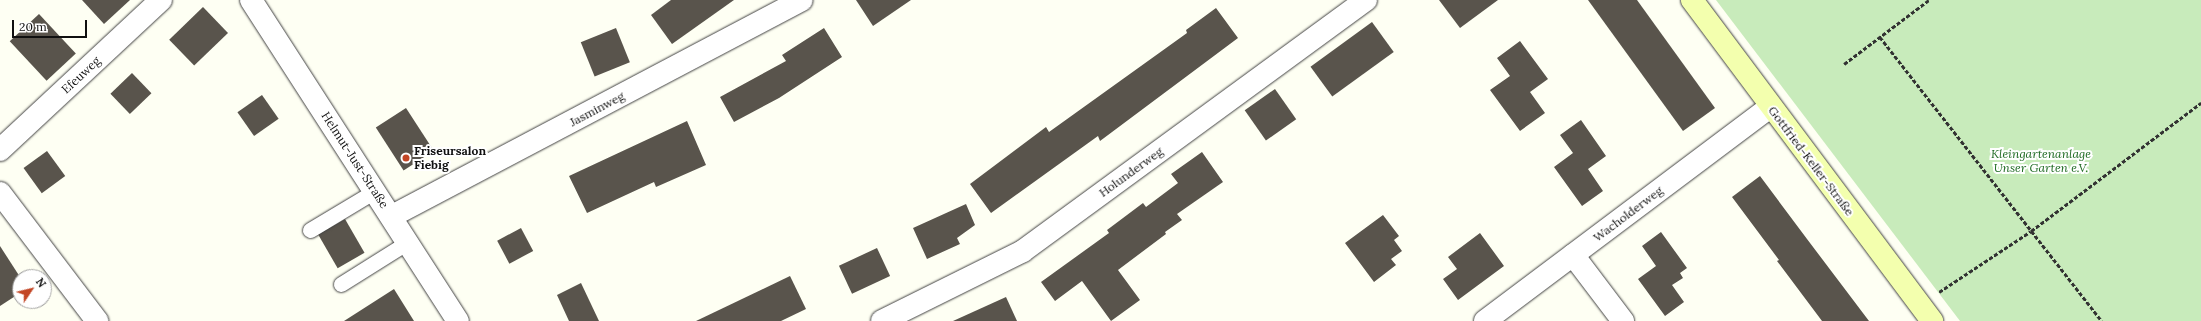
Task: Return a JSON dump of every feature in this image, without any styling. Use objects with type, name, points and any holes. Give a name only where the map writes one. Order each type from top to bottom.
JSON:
[{"type":"street","name":"Efeuweg","points":[[0,150],[161,0]]},
{"type":"street","name":"Helmut-Just-Straße","points":[[251,0],[392,216],[458,321]]},
{"type":"street","name":"Jasminweg","points":[[392,216],[801,0]]},
{"type":"street","name":"Holunderweg","points":[[882,321],[1024,251],[1366,0]]},
{"type":"street","name":"Gottfried-Keller-Straße","points":[[1692,0],[1770,107],[1926,312]]},
{"type":"street","name":"Wacholderweg","points":[[1485,321],[1770,107]]},
{"type":"street","points":[[0,193],[97,321]]},
{"type":"street","points":[[1574,255],[1623,321]]},
{"type":"lane","points":[[310,230],[375,191]]},
{"type":"lane","points":[[341,284],[408,242]]},
{"type":"path","points":[[1920,0],[1923,4]]},
{"type":"path","points":[[1844,64],[1929,0]]},
{"type":"path","points":[[1880,37],[2102,321]]},
{"type":"path","points":[[1926,312],[2201,103]]},
{"type":"green space","name":"Kleingartenanlage Unser Garten e.V.","points":[[1716,0],[2201,0],[2201,321],[1960,321]]},
{"type":"building","points":[[82,0],[130,0],[104,24]]},
{"type":"building","points":[[671,0],[734,0],[672,44],[651,15]]},
{"type":"building","points":[[856,0],[911,0],[873,26]]},
{"type":"building","points":[[1439,0],[1498,0],[1460,28]]},
{"type":"building","points":[[1588,0],[1637,0],[1715,108],[1683,131]]},
{"type":"building","points":[[203,7],[228,33],[194,66],[169,40]]},
{"type":"building","points":[[1216,8],[1238,38],[1100,141],[1098,136],[991,213],[970,184],[1046,127],[1049,132],[1187,33],[1186,30]]},
{"type":"building","points":[[39,14],[76,53],[47,81],[10,41]]},
{"type":"building","points":[[1372,22],[1394,52],[1332,97],[1311,67]]},
{"type":"building","points":[[616,28],[630,62],[595,77],[581,42]]},
{"type":"building","points":[[824,28],[842,57],[779,98],[734,122],[720,97],[786,61],[782,55]]},
{"type":"building","points":[[1520,41],[1548,79],[1530,92],[1545,113],[1520,131],[1490,90],[1510,76],[1497,58]]},
{"type":"building","points":[[132,73],[151,93],[130,114],[110,94]]},
{"type":"building","points":[[1275,89],[1296,119],[1266,141],[1245,110]]},
{"type":"building","points":[[262,95],[279,119],[254,136],[237,112]]},
{"type":"building","points":[[406,108],[434,151],[404,170],[376,128]]},
{"type":"building","points":[[1581,120],[1606,156],[1588,169],[1603,191],[1582,206],[1554,167],[1573,153],[1560,135]]},
{"type":"building","points":[[687,121],[706,165],[656,187],[654,182],[587,213],[569,176]]},
{"type":"building","points":[[47,151],[65,176],[42,193],[24,168]]},
{"type":"building","points":[[1202,152],[1223,182],[1177,214],[1182,220],[1118,270],[1140,300],[1111,321],[1082,281],[1055,301],[1041,282],[1109,233],[1107,230],[1143,203],[1146,207],[1178,183],[1171,174]]},
{"type":"building","points":[[1760,176],[1869,321],[1822,321],[1732,197]]},
{"type":"building","points":[[966,204],[975,225],[957,238],[960,244],[927,259],[913,228]]},
{"type":"building","points":[[1383,215],[1399,236],[1394,240],[1402,251],[1391,259],[1396,265],[1374,282],[1345,243]]},
{"type":"building","points":[[345,219],[364,253],[338,268],[318,235]]},
{"type":"building","points":[[521,228],[533,251],[509,264],[497,241]]},
{"type":"building","points":[[1661,232],[1687,268],[1680,273],[1683,278],[1672,285],[1684,302],[1665,316],[1638,279],[1656,266],[1642,246]]},
{"type":"building","points":[[1480,233],[1504,266],[1458,300],[1443,279],[1457,269],[1448,257]]},
{"type":"building","points":[[0,246],[15,269],[12,269],[12,298],[0,306]]},
{"type":"building","points":[[877,248],[890,276],[852,294],[839,266]]},
{"type":"building","points":[[790,276],[806,309],[781,321],[696,321]]},
{"type":"building","points":[[581,283],[599,321],[569,321],[557,295]]},
{"type":"building","points":[[394,289],[414,321],[344,321]]},
{"type":"building","points":[[1006,297],[1017,321],[953,321]]},
{"type":"place","name":"Friseursalon Fiebig","points":[[406,158]]}]
